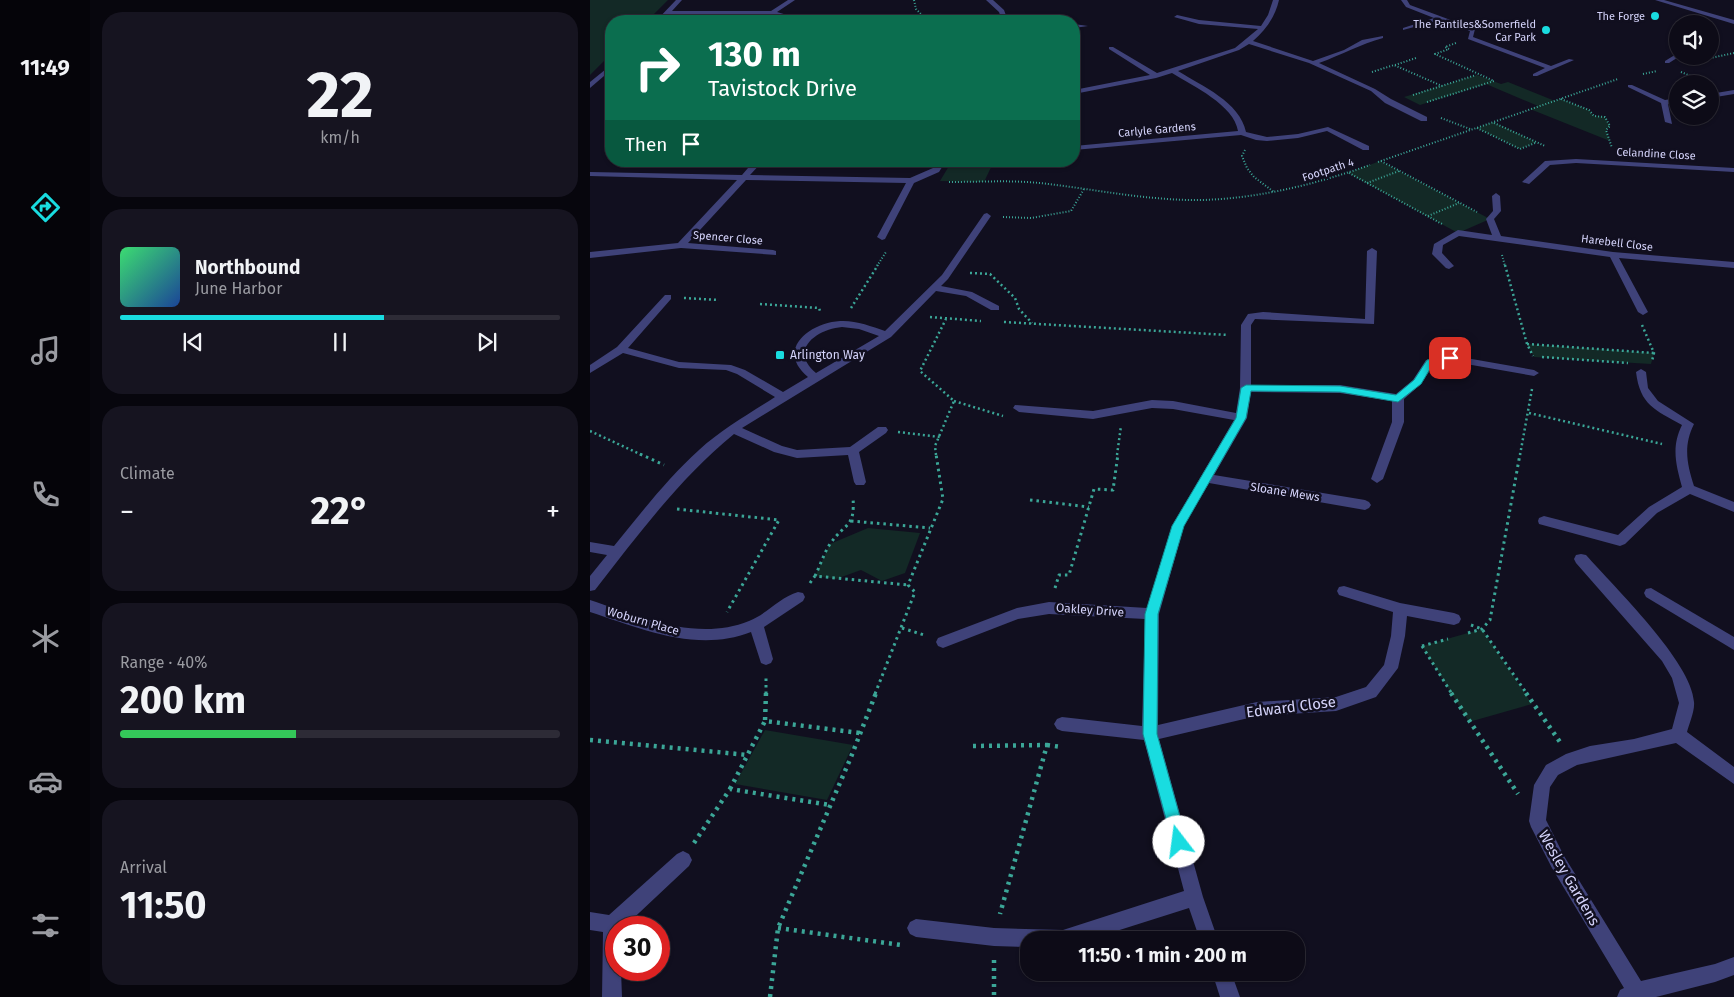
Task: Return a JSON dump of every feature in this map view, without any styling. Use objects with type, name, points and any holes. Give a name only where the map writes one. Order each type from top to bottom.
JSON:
[{"type":"street","points":[[666,15],[679,0]]},
{"type":"street","points":[[772,13],[792,0]]},
{"type":"street","points":[[989,0],[1002,11],[1003,15]]},
{"type":"street","points":[[1080,91],[1156,76],[1223,56],[1249,42],[1263,28],[1274,11],[1276,0]]},
{"type":"street","points":[[1404,0],[1408,6],[1473,30],[1470,38],[1550,68]]},
{"type":"street","points":[[1663,1],[1708,15]]},
{"type":"street","points":[[668,13],[772,13],[781,15]]},
{"type":"street","points":[[1176,17],[1199,22],[1263,28]]},
{"type":"street","points":[[1405,29],[1439,18]]},
{"type":"street","points":[[1719,18],[1734,22]]},
{"type":"street","points":[[1080,26],[1085,26]]},
{"type":"street","points":[[1313,63],[1381,37]]},
{"type":"street","points":[[1249,42],[1298,56],[1373,90],[1388,101],[1424,119]]},
{"type":"street","points":[[1111,48],[1156,76]]},
{"type":"street","points":[[1535,75],[1570,60]]},
{"type":"street","points":[[1174,71],[1220,100],[1240,121],[1242,133],[1256,138],[1280,138],[1328,129],[1366,148]]},
{"type":"street","points":[[590,86],[605,72]]},
{"type":"street","points":[[1630,86],[1664,102],[1669,101]]},
{"type":"street","points":[[1664,102],[1669,122]]},
{"type":"street","name":"Carlyle Gardens","points":[[1080,147],[1242,133]]},
{"type":"street","name":"Celandine Close","points":[[1526,182],[1548,164],[1576,161],[1734,170]]},
{"type":"street","name":"Spencer Close","points":[[681,245],[753,167]]},
{"type":"street","points":[[590,174],[911,181],[936,170],[938,167]]},
{"type":"street","points":[[882,236],[911,181]]},
{"type":"street","points":[[1496,196],[1497,211],[1490,219],[1497,237]]},
{"type":"street","points":[[590,586],[654,506],[702,453],[733,429],[783,397],[887,335],[945,277],[987,216]]},
{"type":"street","points":[[1449,266],[1437,254],[1439,244],[1458,233]]},
{"type":"street","name":"Harebell Close","points":[[1458,233],[1614,255],[1734,264]]},
{"type":"street","name":"Spencer Close","points":[[590,255],[681,245],[773,253]]},
{"type":"street","points":[[1206,931],[1194,897],[1150,734],[1152,614],[1178,526],[1241,418],[1246,388],[1246,325],[1252,316],[1370,322],[1372,251]]},
{"type":"street","points":[[1614,255],[1643,312]]},
{"type":"street","points":[[935,288],[969,294],[995,308]]},
{"type":"street","points":[[590,370],[621,349],[668,298]]},
{"type":"street","points":[[816,378],[803,367],[799,357],[802,346],[813,332],[841,324],[862,327],[887,335]]},
{"type":"street","points":[[621,349],[679,364],[727,367],[741,372],[783,397]]},
{"type":"street","points":[[1246,388],[1340,389],[1398,398],[1418,382],[1430,362],[1450,358],[1534,373]]},
{"type":"street","points":[[1646,368],[1643,388],[1654,404],[1688,424],[1681,436],[1679,448],[1680,460],[1689,489]]},
{"type":"street","points":[[1377,479],[1398,422],[1398,398]]},
{"type":"street","points":[[1019,408],[1093,415],[1123,411],[1152,404],[1173,405],[1241,418]]},
{"type":"street","points":[[733,429],[778,449],[797,454],[853,451],[882,430]]},
{"type":"street","points":[[853,451],[860,482]]},
{"type":"street","name":"Sloane Mews","points":[[1205,478],[1365,505]]},
{"type":"street","points":[[1689,489],[1734,507]]},
{"type":"street","points":[[1544,521],[1620,541],[1653,510],[1689,489]]},
{"type":"street","points":[[590,547],[618,552]]},
{"type":"street","points":[[1581,559],[1668,657],[1679,676],[1687,703],[1678,735],[1734,776]]},
{"type":"street","points":[[1344,591],[1400,609],[1454,619]]},
{"type":"street","points":[[1651,593],[1734,644]]},
{"type":"street","name":"Woburn Place","points":[[590,606],[673,632],[715,635],[756,624],[798,597]]},
{"type":"street","name":"Oakley Drive","points":[[944,642],[1017,614],[1050,608],[1152,614]]},
{"type":"street","name":"Edward Close","points":[[1062,724],[1150,734],[1256,709],[1336,704],[1371,692],[1392,668],[1398,636],[1400,609]]},
{"type":"street","points":[[756,624],[766,658]]},
{"type":"street","name":"Wesley Gardens","points":[[1632,995],[1537,821],[1542,785],[1552,770],[1572,759],[1590,753],[1634,746],[1678,735]]},
{"type":"street","points":[[622,916],[683,860]]},
{"type":"street","points":[[916,928],[994,936],[1063,939],[1194,897]]},
{"type":"street","points":[[590,921],[605,924]]},
{"type":"street","points":[[1632,995],[1715,974],[1734,966]]},
{"type":"street","points":[[612,981],[612,997]]},
{"type":"street","points":[[1224,981],[1230,997]]},
{"type":"path","points":[[914,0],[916,9],[922,15]]},
{"type":"path","points":[[1405,109],[1494,81],[1477,75],[1435,54],[1449,50],[1445,47],[1470,38]]},
{"type":"path","points":[[1719,55],[1734,53]]},
{"type":"path","points":[[1349,79],[1416,58]]},
{"type":"path","points":[[1394,65],[1442,86]]},
{"type":"path","points":[[1641,75],[1658,71]]},
{"type":"path","points":[[1678,71],[1687,75]]},
{"type":"path","points":[[1388,101],[1477,75]]},
{"type":"path","name":"Footpath 4","points":[[948,182],[1038,183],[1176,199],[1218,199],[1274,193],[1322,182],[1624,78]]},
{"type":"path","points":[[1561,99],[1589,110],[1594,116],[1605,117],[1610,126],[1606,130],[1616,162]]},
{"type":"path","points":[[1424,119],[1445,118],[1470,130]]},
{"type":"path","points":[[1493,122],[1576,161]]},
{"type":"path","points":[[1477,128],[1520,149],[1536,142]]},
{"type":"path","points":[[1256,138],[1242,156],[1246,168],[1257,181],[1274,193]]},
{"type":"path","points":[[1380,161],[1490,219]]},
{"type":"path","points":[[1367,183],[1399,171]]},
{"type":"path","points":[[1348,173],[1458,233]]},
{"type":"path","points":[[987,216],[1030,218],[1072,211],[1084,189]]},
{"type":"path","points":[[1427,216],[1460,203]]},
{"type":"path","points":[[1465,634],[1482,629],[1490,620],[1529,413],[1534,373],[1534,357],[1527,344],[1497,237]]},
{"type":"path","points":[[668,298],[719,300]]},
{"type":"path","points":[[760,304],[819,308],[825,328]]},
{"type":"path","points":[[1643,312],[1638,316],[1654,353]]},
{"type":"path","points":[[909,314],[946,319],[985,321]]},
{"type":"path","points":[[946,319],[920,371],[954,401],[987,410],[995,415],[1015,416],[1019,408]]},
{"type":"path","points":[[994,322],[1247,336]]},
{"type":"path","points":[[1527,344],[1654,353]]},
{"type":"path","points":[[1534,357],[1646,368],[1654,353]]},
{"type":"path","points":[[908,585],[943,499],[936,446],[954,401]]},
{"type":"path","points":[[1050,608],[1059,574],[1069,575],[1094,489],[1113,490],[1123,411]]},
{"type":"path","points":[[1529,413],[1679,448]]},
{"type":"path","points":[[882,430],[940,436]]},
{"type":"path","points":[[590,431],[682,473]]},
{"type":"path","points":[[798,597],[815,576],[830,544],[851,521],[854,515],[853,498],[860,482]]},
{"type":"path","points":[[1030,500],[1089,507]]},
{"type":"path","points":[[654,506],[780,520],[715,635]]},
{"type":"path","points":[[851,521],[930,528]]},
{"type":"path","points":[[770,997],[778,928],[860,733],[916,592],[908,585],[815,576]]},
{"type":"path","points":[[1482,629],[1572,759]]},
{"type":"path","points":[[1398,636],[1422,646],[1469,722],[1537,821]]},
{"type":"path","points":[[1422,646],[1456,636]]},
{"type":"path","points":[[683,860],[730,789],[765,721],[766,658]]},
{"type":"path","points":[[765,721],[860,733]]},
{"type":"path","points":[[590,740],[748,755]]},
{"type":"path","points":[[973,746],[1047,745],[994,936],[994,997]]},
{"type":"path","points":[[730,789],[830,804]]},
{"type":"path","points":[[778,928],[910,946],[916,928]]},
{"type":"green space","points":[[590,0],[668,0],[653,15],[605,15],[605,60],[590,75]]},
{"type":"green space","points":[[1477,75],[1501,84],[1508,82],[1555,101],[1561,99],[1589,110],[1594,116],[1605,117],[1610,126],[1606,130],[1610,141],[1530,109],[1538,106],[1486,84],[1420,105],[1404,97]]},
{"type":"green space","points":[[1493,122],[1536,142],[1520,149],[1477,128]]},
{"type":"green space","points":[[1380,161],[1490,219],[1458,233],[1348,173]]},
{"type":"green space","points":[[948,167],[991,167],[984,182],[940,181]]},
{"type":"green space","points":[[1527,344],[1654,353],[1651,364],[1534,357]]},
{"type":"green space","points":[[868,528],[920,533],[905,573],[882,581],[861,570],[836,579],[815,576],[830,544]]},
{"type":"green space","points":[[1482,629],[1532,704],[1469,722],[1422,646]]},
{"type":"green space","points":[[765,730],[853,745],[827,800],[735,784]]},
{"type":"place","name":"The Forge","points":[[1655,16]]},
{"type":"place","name":"The Pantiles&Somerfield Car Park","points":[[1546,30]]},
{"type":"place","name":"Arlington Way","points":[[780,355]]},
{"type":"route","points":[[1179,842],[1150,734],[1152,614],[1178,526],[1241,418],[1246,388],[1340,389],[1398,398],[1418,382],[1430,362],[1450,358]]}]
